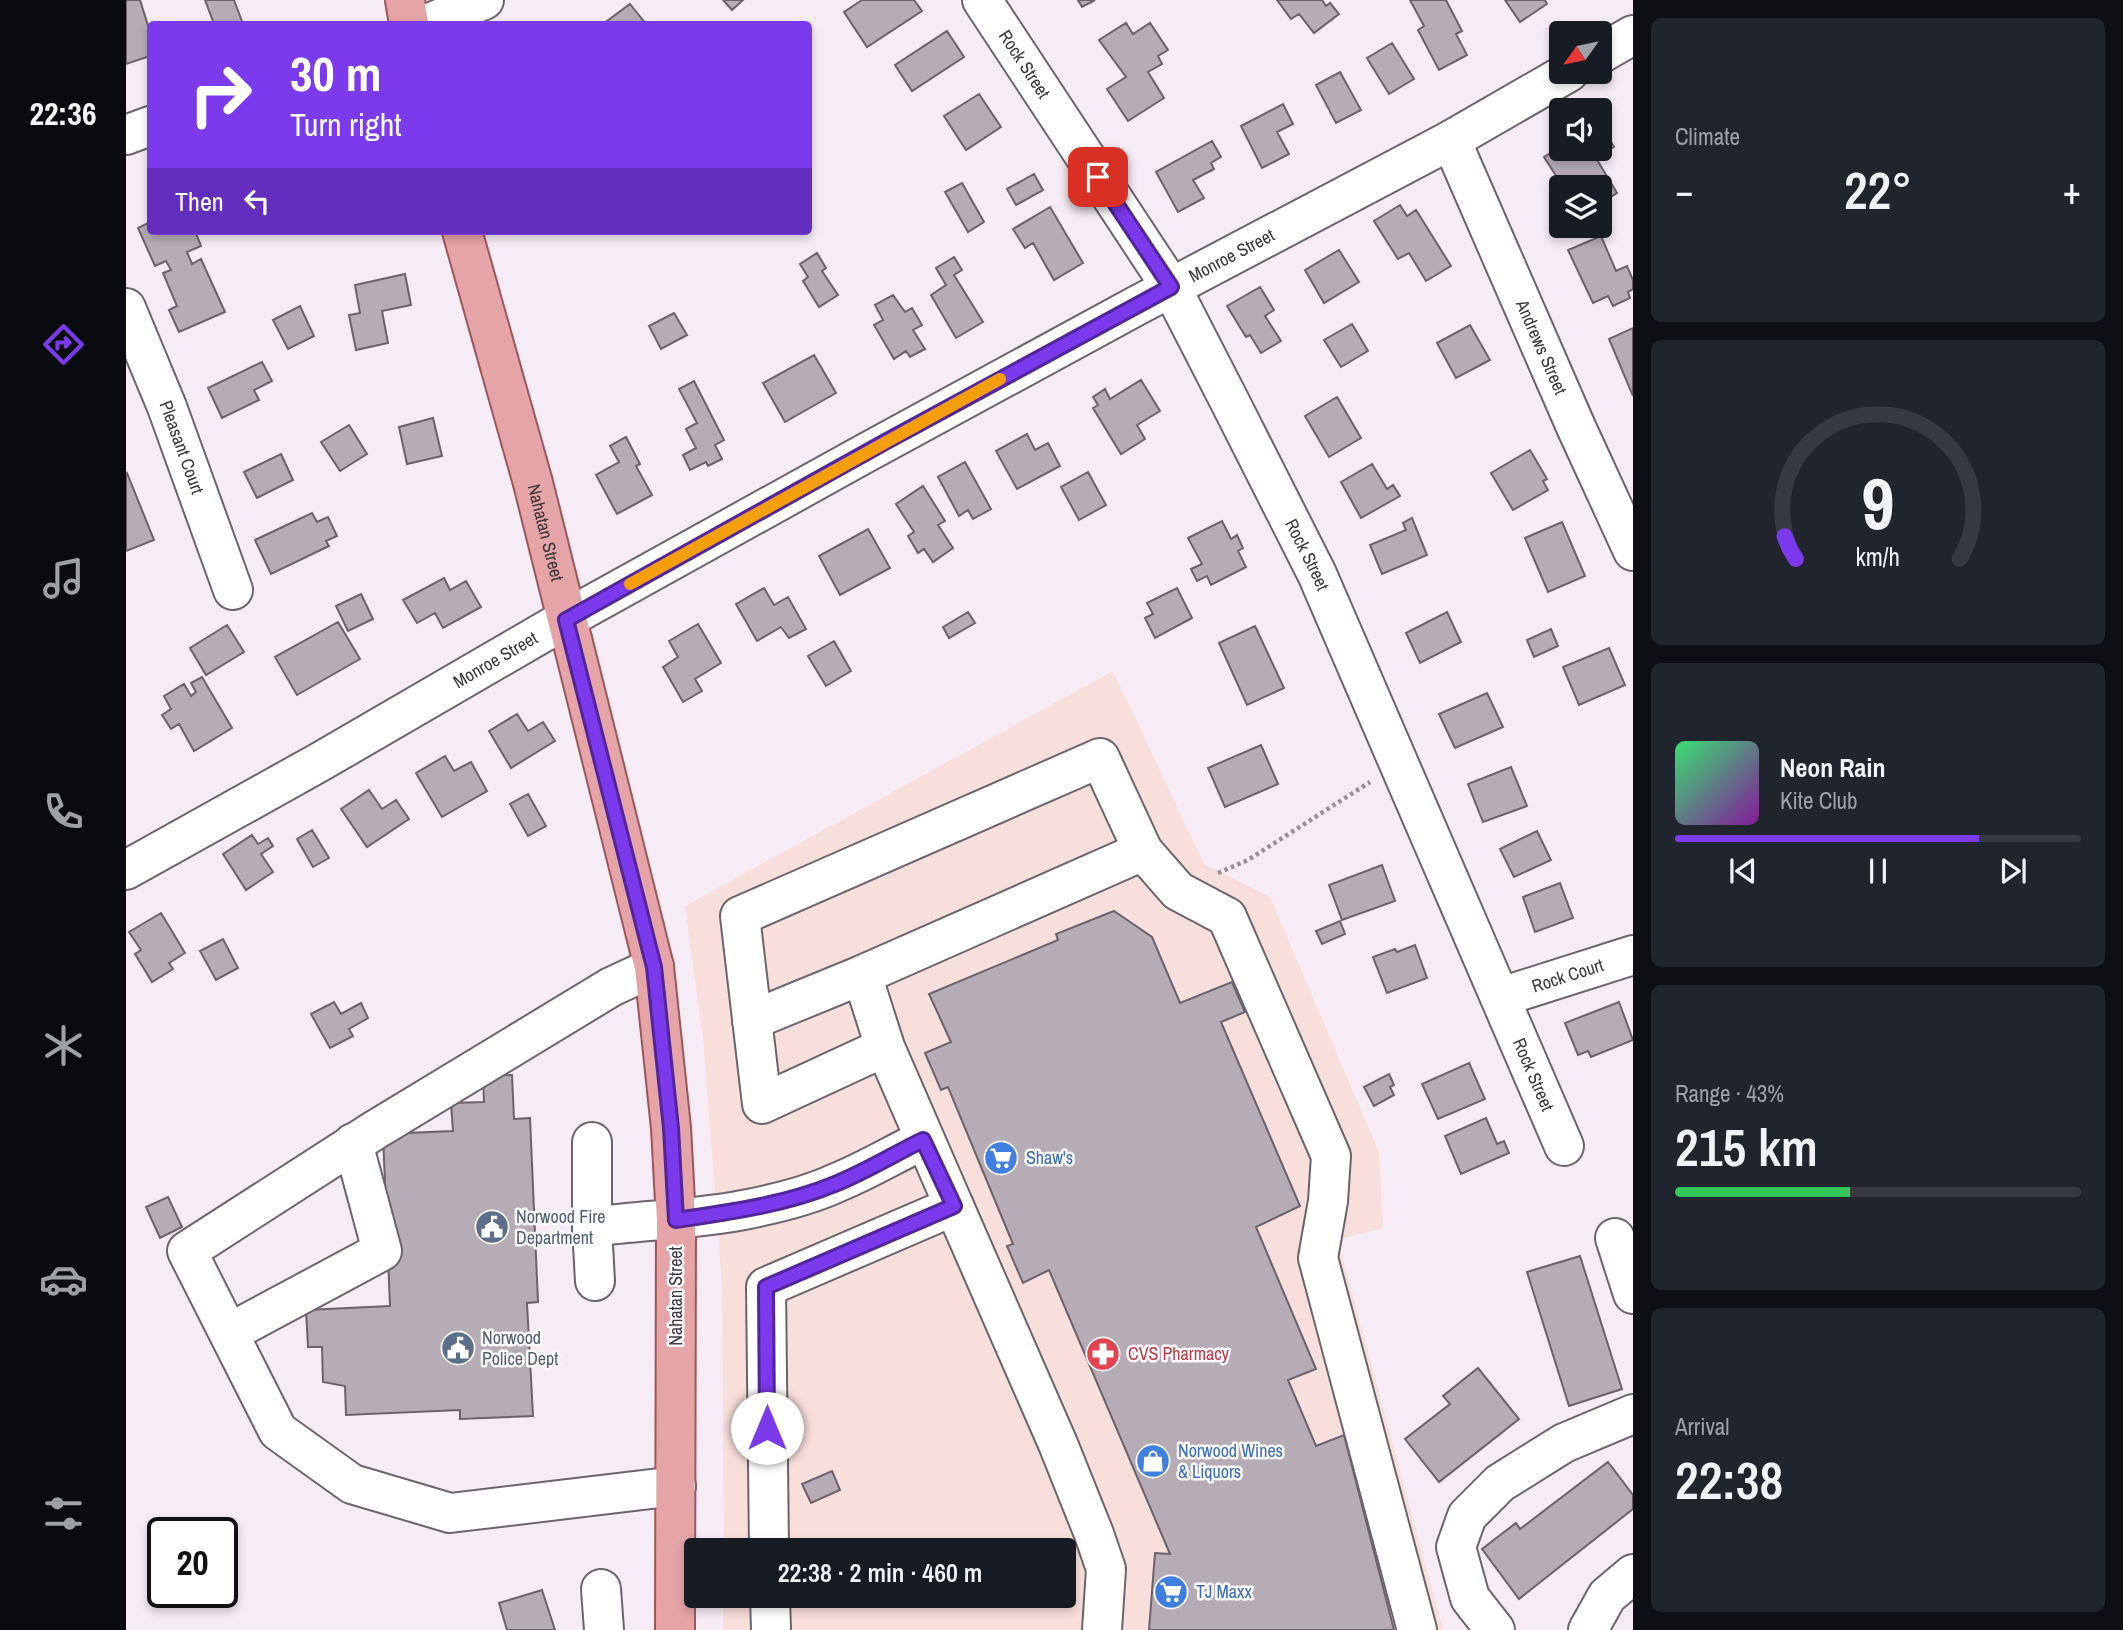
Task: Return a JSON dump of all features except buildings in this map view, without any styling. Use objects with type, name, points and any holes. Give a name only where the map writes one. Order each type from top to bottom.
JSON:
[{"type":"main road","points":[[405,0],[408,21]]},
{"type":"main road","name":"Nahatan Street","points":[[463,235],[533,483],[654,967],[671,1128],[676,1220],[675,1630]]},
{"type":"street","points":[[434,21],[484,0]]},
{"type":"street","name":"Rock Street","points":[[982,0],[1171,287],[1317,574],[1564,1146]]},
{"type":"street","points":[[1612,47],[1633,35]]},
{"type":"street","name":"Monroe Street","points":[[126,870],[874,448],[1171,287],[1451,141],[1549,84]]},
{"type":"street","points":[[126,135],[147,127]]},
{"type":"street","name":"Andrews Street","points":[[1451,141],[1633,551]]},
{"type":"street","name":"Pleasant Court","points":[[126,308],[167,408],[233,590]]},
{"type":"street","points":[[885,1047],[762,1104],[740,916],[1100,758],[1143,850],[1178,891],[1227,917],[1331,1156],[1328,1201],[1318,1258],[1417,1630]]},
{"type":"street","points":[[752,1020],[862,975],[1143,850]]},
{"type":"street","name":"Rock Court","points":[[1501,997],[1633,955]]},
{"type":"street","points":[[654,967],[611,987],[353,1143],[187,1251],[278,1431],[352,1484],[450,1513],[676,1486]]},
{"type":"street","points":[[862,975],[885,1047],[923,1140],[1058,1444],[1094,1534],[1106,1569],[1102,1630]]},
{"type":"street","points":[[592,1227],[676,1220],[737,1211],[791,1198],[835,1184],[923,1140]]},
{"type":"street","points":[[592,1142],[595,1281]]},
{"type":"street","points":[[229,1333],[382,1251],[353,1143]]},
{"type":"street","points":[[769,1538],[766,1287],[954,1206]]},
{"type":"street","points":[[1615,1238],[1633,1294]]},
{"type":"street","points":[[1494,1630],[1470,1598],[1456,1547],[1467,1516],[1500,1483],[1564,1443],[1633,1414]]},
{"type":"street","points":[[1588,1630],[1607,1596],[1633,1574]]},
{"type":"street","points":[[601,1589],[604,1630]]},
{"type":"street","points":[[770,1608],[771,1630]]},
{"type":"path","points":[[1178,891],[1248,860],[1400,763]]},
{"type":"shaded area","points":[[1113,671],[1204,864],[1270,897],[1379,1152],[1383,1228],[1338,1240],[1443,1630],[723,1630],[723,1608],[1076,1608],[1076,1538],[724,1538],[722,1283],[703,1039],[685,906]]},
{"type":"slow traffic","points":[[630,584],[1000,379]]},
{"type":"place","name":"Shaw's","points":[[1001,1158]]},
{"type":"place","name":"Norwood Fire Department","points":[[492,1227]]},
{"type":"place","name":"Norwood Police Dept","points":[[458,1348]]},
{"type":"place","name":"CVS Pharmacy","points":[[1103,1354]]},
{"type":"place","name":"Norwood Wines & Liquors","points":[[1153,1461]]},
{"type":"place","name":"TJ Maxx","points":[[1171,1592]]},
{"type":"route","points":[[767,1428],[766,1287],[954,1206],[923,1140],[835,1184],[780,1202],[676,1220],[671,1128],[654,967],[566,620],[885,442],[1171,287],[1098,177]]}]
